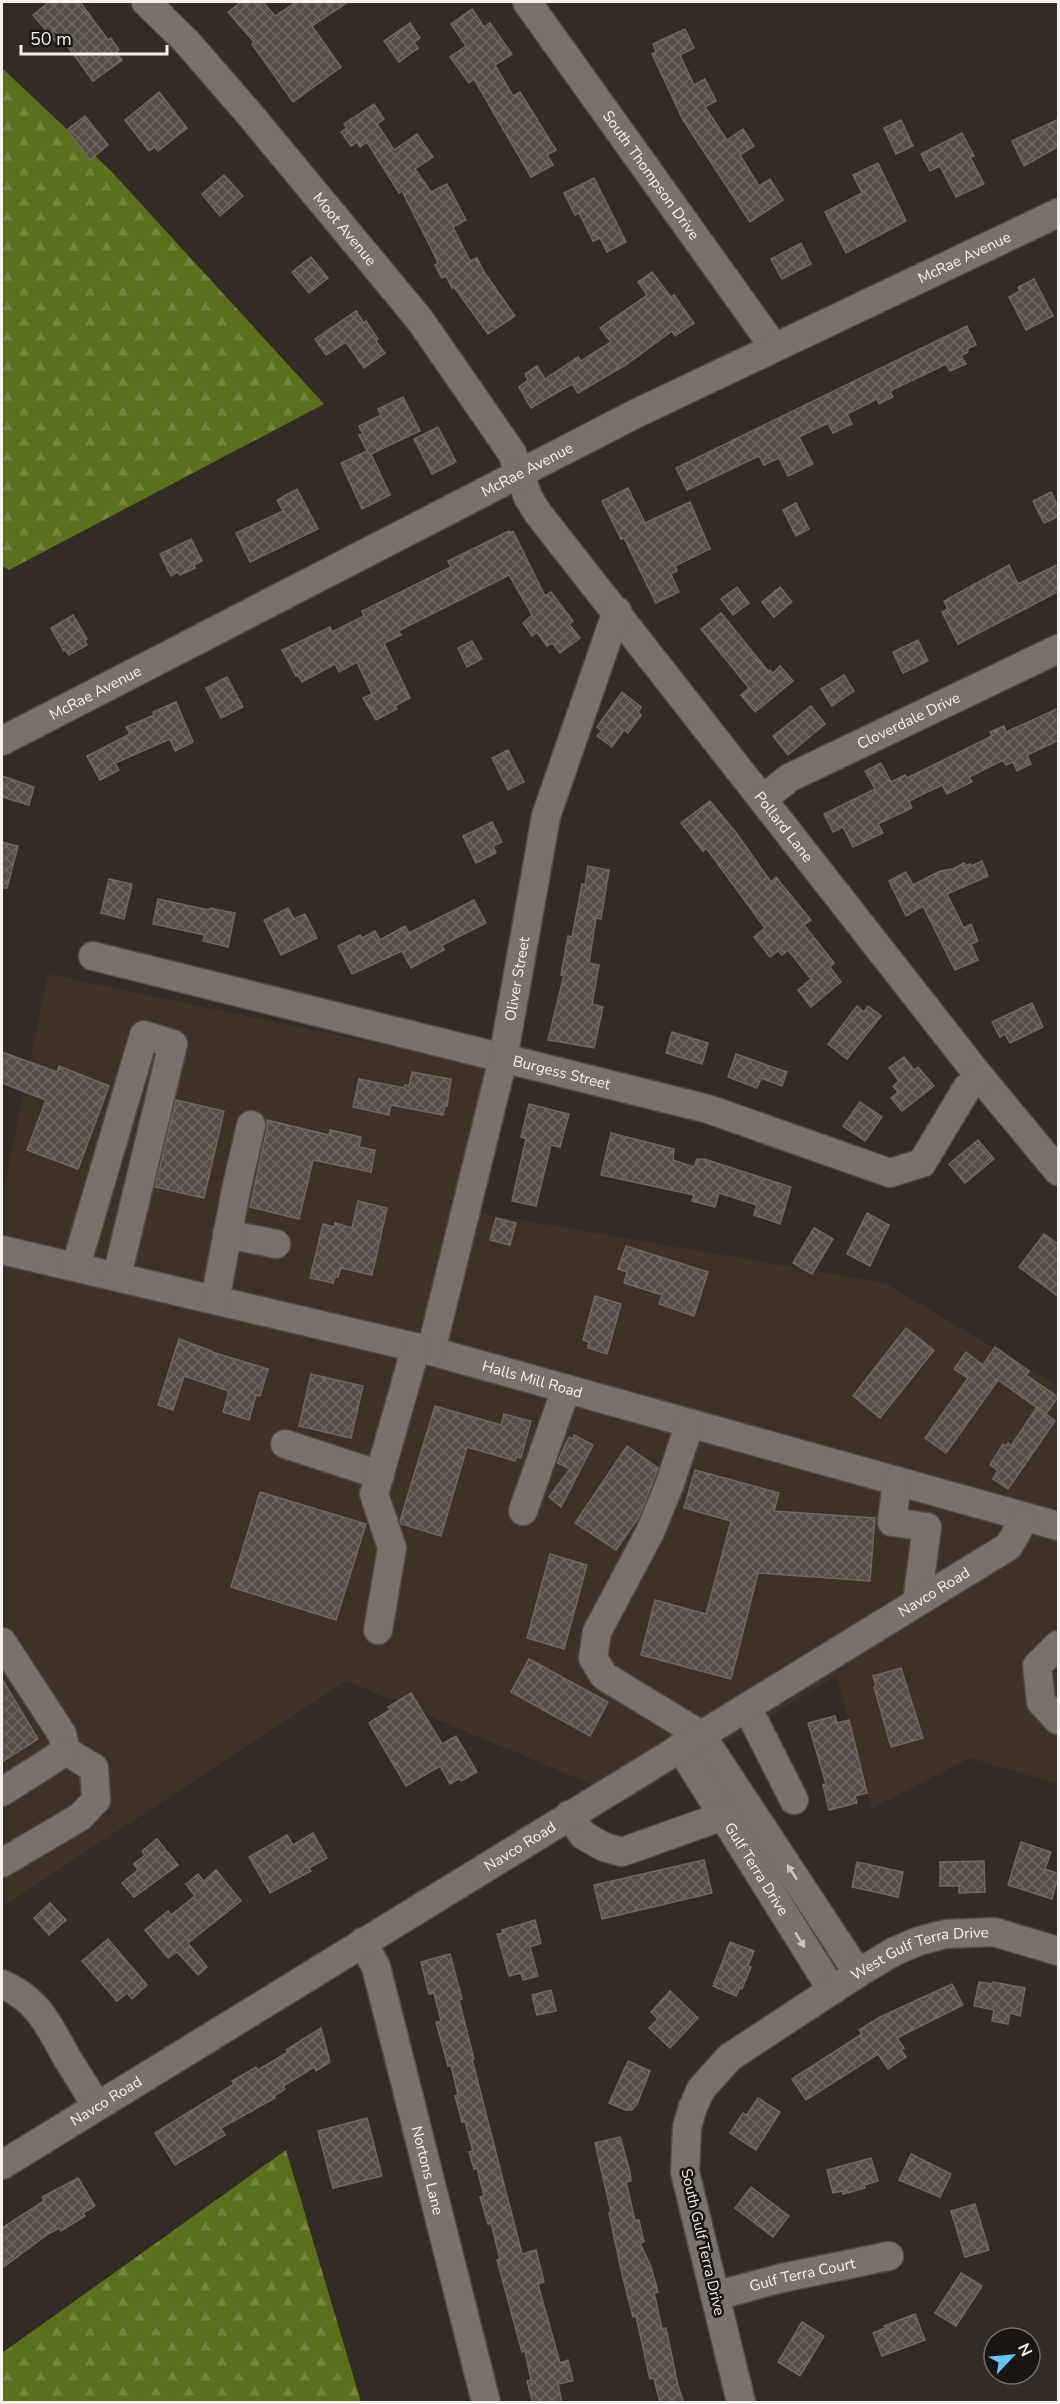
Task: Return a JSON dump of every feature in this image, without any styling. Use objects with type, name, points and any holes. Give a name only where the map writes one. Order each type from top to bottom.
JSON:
[{"type":"street","name":"Moot Avenue","points":[[146,2],[186,41],[246,110],[420,320],[500,433],[512,453],[520,474]]},
{"type":"street","name":"South Thompson Drive","points":[[527,2],[774,348]]},
{"type":"street","name":"McRae Avenue","points":[[2,741],[635,414],[1059,213]]},
{"type":"street","name":"Pollard Lane","points":[[520,474],[528,497],[537,512],[980,1077],[1059,1171]]},
{"type":"street","name":"Oliver Street","points":[[378,1630],[392,1548],[374,1494],[423,1349],[503,1059],[546,816],[616,611]]},
{"type":"street","name":"Cloverdale Drive","points":[[763,799],[789,778],[1059,649]]},
{"type":"street","name":"Burgess Street","points":[[93,956],[708,1109],[890,1173],[922,1163],[968,1088],[980,1077]]},
{"type":"street","points":[[76,1266],[144,1035],[173,1044],[117,1276]]},
{"type":"street","points":[[215,1300],[251,1125]]},
{"type":"street","points":[[227,1234],[276,1244]]},
{"type":"street","name":"Halls Mill Road","points":[[2,1250],[423,1349],[1059,1526]]},
{"type":"street","points":[[523,1511],[566,1389]]},
{"type":"street","points":[[690,1423],[669,1486],[650,1532],[597,1632],[593,1658],[604,1676],[691,1741],[858,1973]]},
{"type":"street","points":[[285,1444],[380,1475]]},
{"type":"street","points":[[897,1481],[892,1522],[927,1527],[917,1602]]},
{"type":"street","name":"Navco Road","points":[[2,2165],[1009,1546],[1025,1517]]},
{"type":"street","points":[[2,1642],[62,1734],[66,1750],[94,1768],[96,1800],[80,1817],[2,1863]]},
{"type":"street","points":[[1059,1645],[1036,1666],[1041,1702],[1059,1720]]},
{"type":"street","points":[[747,1707],[794,1800]]},
{"type":"street","name":"Gulf Terra Drive","points":[[691,1741],[723,1816],[832,1990]]},
{"type":"street","points":[[2,1792],[66,1750]]},
{"type":"street","points":[[569,1815],[583,1835],[604,1847],[622,1852],[723,1816]]},
{"type":"street","name":"West Gulf Terra Drive","points":[[790,2017],[895,1951],[945,1934],[994,1932],[1059,1951]]},
{"type":"street","name":"Nortons Lane","points":[[363,1942],[376,1967],[486,2403]]},
{"type":"street","points":[[2,1984],[32,2004],[52,2028],[97,2106]]},
{"type":"street","name":"South Gulf Terra Drive","points":[[741,2403],[685,2172],[687,2127],[701,2089],[730,2057],[790,2017]]},
{"type":"street","name":"Gulf Terra Court","points":[[715,2296],[782,2278],[889,2256]]},
{"type":"shaded area","points":[[48,974],[488,1067],[451,1208],[885,1283],[1058,1386],[1058,1784],[970,1758],[871,1809],[837,1676],[628,1800],[346,1681],[2,1907],[2,1197]]},
{"type":"green space","points":[[2,68],[111,171],[324,404],[9,570],[2,566]]},
{"type":"green space","points":[[286,2150],[361,2402],[2,2402],[2,2353]]},
{"type":"building","points":[[49,2],[80,2],[108,40],[111,38],[122,60],[93,81],[63,40],[58,44],[33,15]]},
{"type":"building","points":[[241,2],[263,2],[275,16],[296,2],[348,2],[312,26],[341,67],[293,102],[252,44],[254,42],[228,12]]},
{"type":"building","points":[[472,9],[484,27],[490,23],[512,54],[495,65],[513,96],[520,92],[556,150],[547,155],[553,165],[531,177],[474,79],[469,83],[450,57],[466,46],[451,24]]},
{"type":"building","points":[[410,23],[420,38],[414,42],[418,48],[399,62],[384,41]]},
{"type":"building","points":[[685,29],[694,48],[680,55],[694,85],[705,79],[716,101],[705,107],[727,140],[743,129],[754,146],[740,155],[759,186],[770,179],[783,200],[750,222],[683,120],[652,54],[656,52],[653,44]]},
{"type":"building","points":[[159,92],[187,128],[158,151],[155,147],[149,151],[125,120]]},
{"type":"building","points":[[374,104],[384,119],[377,124],[394,150],[417,134],[433,157],[415,169],[431,192],[447,184],[466,220],[453,227],[470,261],[477,258],[484,272],[515,316],[488,334],[454,287],[452,288],[446,276],[442,278],[435,265],[438,263],[402,191],[399,193],[367,142],[360,147],[357,142],[351,146],[341,132],[347,128],[344,124]]},
{"type":"building","points":[[85,116],[108,145],[90,160],[67,130]]},
{"type":"building","points":[[1059,119],[1059,146],[1024,166],[1012,141]]},
{"type":"building","points":[[901,120],[913,146],[896,154],[884,128]]},
{"type":"building","points":[[962,133],[974,156],[970,157],[984,184],[956,197],[940,166],[930,171],[921,154]]},
{"type":"building","points":[[878,163],[906,221],[846,253],[825,212],[862,193],[853,175]]},
{"type":"building","points":[[224,175],[243,196],[220,216],[202,194]]},
{"type":"building","points":[[594,178],[626,242],[607,252],[600,238],[593,241],[579,213],[575,215],[564,193]]},
{"type":"building","points":[[801,243],[811,264],[782,279],[771,259]]},
{"type":"building","points":[[311,257],[328,278],[309,293],[292,272]]},
{"type":"building","points":[[652,272],[671,297],[674,295],[694,323],[675,336],[672,331],[627,364],[578,393],[572,384],[531,408],[519,387],[528,380],[525,374],[537,366],[545,379],[578,357],[581,361],[611,342],[600,328],[647,295],[638,282]]},
{"type":"building","points":[[1034,279],[1053,316],[1026,330],[1009,297],[1020,291],[1018,287]]},
{"type":"building","points":[[356,311],[364,323],[366,321],[385,353],[364,368],[346,342],[326,355],[315,339]]},
{"type":"building","points":[[967,326],[976,345],[967,349],[968,352],[961,356],[966,364],[950,371],[946,364],[890,391],[893,397],[879,404],[877,399],[847,414],[852,424],[833,433],[828,423],[799,437],[813,464],[788,476],[779,458],[764,465],[759,456],[687,490],[676,468]]},
{"type":"building","points":[[403,397],[420,431],[371,454],[390,495],[362,509],[341,463],[367,451],[359,435],[363,434],[359,426],[381,415],[378,409]]},
{"type":"building","points":[[438,427],[456,462],[432,474],[414,439]]},
{"type":"building","points":[[628,488],[645,523],[690,502],[710,549],[675,566],[677,571],[671,574],[679,592],[656,603],[624,538],[621,539],[602,501]]},
{"type":"building","points":[[297,489],[318,529],[250,562],[236,533],[283,511],[277,500]]},
{"type":"building","points":[[1051,492],[1059,508],[1059,516],[1044,523],[1033,501]]},
{"type":"building","points":[[796,503],[809,529],[796,536],[783,510]]},
{"type":"building","points":[[509,531],[510,533],[513,531],[545,596],[551,592],[573,621],[569,624],[580,638],[560,653],[552,643],[547,646],[537,632],[532,636],[523,623],[532,615],[509,575],[398,631],[401,635],[384,643],[410,698],[395,706],[397,709],[376,720],[363,698],[372,694],[357,662],[339,672],[335,664],[302,682],[298,675],[296,676],[282,650],[330,627],[332,632],[364,616],[362,611],[451,567],[448,561]]},
{"type":"building","points":[[191,539],[202,561],[194,565],[195,568],[180,575],[178,572],[171,576],[160,554]]},
{"type":"building","points":[[1059,564],[1059,591],[958,644],[942,612],[948,609],[944,601],[1009,565],[1018,584]]},
{"type":"building","points":[[737,587],[749,603],[733,615],[721,599]]},
{"type":"building","points":[[780,587],[792,602],[774,617],[762,602]]},
{"type":"building","points":[[721,613],[768,671],[773,673],[780,666],[793,681],[755,712],[741,695],[749,688],[701,629]]},
{"type":"building","points":[[73,615],[87,639],[85,640],[87,645],[69,655],[65,649],[64,651],[51,628]]},
{"type":"building","points":[[918,640],[928,661],[903,673],[893,652]]},
{"type":"building","points":[[472,641],[482,659],[467,667],[458,648]]},
{"type":"building","points":[[844,675],[854,691],[832,706],[821,689]]},
{"type":"building","points":[[227,677],[243,707],[221,718],[206,688]]},
{"type":"building","points":[[622,692],[641,707],[638,712],[641,715],[628,733],[624,730],[612,747],[597,736],[602,731],[597,727]]},
{"type":"building","points":[[176,702],[193,742],[175,751],[170,739],[115,763],[119,770],[100,780],[87,756],[130,734],[126,727]]},
{"type":"building","points":[[811,706],[825,724],[788,755],[773,736]]},
{"type":"building","points":[[1059,708],[1059,740],[1027,755],[1031,764],[1017,771],[1013,762],[1006,765],[1003,760],[969,777],[972,782],[947,794],[942,785],[909,801],[912,808],[878,824],[883,833],[853,847],[843,827],[833,832],[824,814],[875,789],[865,771],[881,763],[891,782],[905,775],[907,778],[992,736],[990,732],[1004,726],[1006,732]]},
{"type":"building","points":[[508,750],[524,782],[508,790],[492,758]]},
{"type":"building","points":[[2,776],[34,787],[29,805],[2,797]]},
{"type":"building","points":[[710,801],[771,882],[776,877],[811,920],[804,925],[834,963],[830,967],[841,982],[811,1007],[798,990],[811,979],[788,950],[782,955],[778,951],[770,957],[754,937],[765,928],[706,848],[703,851],[681,823]]},
{"type":"building","points":[[492,822],[502,842],[493,846],[496,853],[476,863],[463,836]]},
{"type":"building","points":[[2,842],[18,846],[7,888],[2,888]]},
{"type":"building","points":[[982,861],[988,876],[947,894],[964,928],[971,924],[978,941],[971,944],[978,960],[955,970],[923,906],[906,916],[889,881],[906,872],[913,885],[940,871],[953,869],[964,863],[965,866],[970,864],[971,866]]},
{"type":"building","points":[[588,866],[609,870],[601,919],[596,918],[589,963],[599,965],[592,1004],[603,1007],[594,1048],[548,1040],[564,975],[561,975],[568,936],[572,937],[582,884],[585,885]]},
{"type":"building","points":[[109,879],[132,884],[124,919],[101,913]]},
{"type":"building","points":[[158,899],[235,913],[228,947],[203,941],[205,935],[153,924]]},
{"type":"building","points":[[474,900],[486,923],[442,945],[444,950],[411,968],[402,951],[352,974],[338,946],[360,935],[362,938],[375,931],[380,940],[405,926],[409,933]]},
{"type":"building","points":[[288,908],[294,919],[305,914],[317,938],[281,955],[264,920]]},
{"type":"building","points":[[1032,1003],[1043,1027],[1010,1043],[1005,1034],[1000,1037],[992,1022]]},
{"type":"building","points":[[857,1006],[864,1012],[868,1006],[881,1016],[847,1059],[828,1044]]},
{"type":"building","points":[[672,1032],[708,1043],[702,1064],[666,1053]]},
{"type":"building","points":[[2,1052],[57,1072],[59,1066],[109,1086],[78,1169],[27,1150],[46,1100],[2,1083]]},
{"type":"building","points":[[736,1054],[787,1072],[782,1086],[761,1078],[757,1088],[728,1077]]},
{"type":"building","points":[[904,1057],[914,1070],[918,1067],[934,1086],[902,1111],[891,1098],[898,1092],[893,1086],[899,1081],[889,1068]]},
{"type":"building","points":[[412,1072],[451,1079],[447,1106],[445,1105],[443,1115],[391,1105],[389,1115],[353,1107],[359,1079],[404,1088],[405,1085],[409,1086]]},
{"type":"building","points":[[176,1100],[224,1111],[204,1198],[155,1187]]},
{"type":"building","points":[[860,1102],[882,1117],[865,1141],[843,1126]]},
{"type":"building","points":[[529,1104],[569,1114],[560,1147],[551,1145],[536,1206],[512,1201],[526,1139],[521,1137]]},
{"type":"building","points":[[267,1120],[329,1135],[330,1130],[361,1137],[359,1147],[375,1150],[371,1172],[313,1160],[299,1219],[250,1207]]},
{"type":"building","points":[[611,1133],[674,1149],[673,1160],[694,1167],[697,1159],[704,1159],[791,1187],[780,1224],[754,1215],[757,1205],[719,1193],[715,1207],[692,1201],[694,1195],[601,1175]]},
{"type":"building","points":[[978,1140],[994,1159],[965,1183],[949,1164]]},
{"type":"building","points":[[358,1201],[387,1208],[372,1275],[341,1268],[333,1283],[310,1278],[323,1224],[334,1227],[335,1223],[352,1228]]},
{"type":"building","points":[[867,1213],[889,1225],[870,1266],[847,1254]]},
{"type":"building","points":[[496,1218],[516,1223],[510,1245],[490,1240]]},
{"type":"building","points":[[814,1228],[833,1239],[812,1274],[793,1263]]},
{"type":"building","points":[[1044,1234],[1059,1245],[1059,1297],[1019,1267]]},
{"type":"building","points":[[626,1246],[708,1272],[694,1316],[659,1304],[662,1295],[624,1283],[627,1272],[618,1269]]},
{"type":"building","points":[[595,1296],[621,1304],[607,1354],[588,1348],[589,1342],[583,1340]]},
{"type":"building","points":[[906,1328],[934,1350],[880,1418],[853,1396]]},
{"type":"building","points":[[179,1339],[268,1369],[260,1396],[256,1395],[249,1420],[223,1412],[229,1391],[184,1376],[173,1410],[158,1405]]},
{"type":"building","points":[[995,1347],[1029,1371],[1026,1375],[1058,1397],[1046,1414],[998,1380],[946,1453],[925,1438],[968,1378],[954,1369],[966,1352],[983,1365]]},
{"type":"building","points":[[311,1374],[363,1386],[351,1438],[299,1426]]},
{"type":"building","points":[[435,1406],[501,1425],[504,1414],[531,1421],[521,1458],[516,1457],[515,1461],[467,1447],[441,1536],[401,1524],[400,1521]]},
{"type":"building","points":[[1037,1407],[1055,1421],[1008,1489],[993,1479],[998,1470],[990,1465],[1003,1444],[1006,1446],[1008,1443],[1011,1446]]},
{"type":"building","points":[[574,1435],[593,1445],[561,1507],[549,1497],[570,1469],[557,1463],[569,1437],[573,1439]]},
{"type":"building","points":[[627,1446],[658,1468],[639,1517],[616,1550],[575,1523]]},
{"type":"building","points":[[695,1470],[779,1493],[774,1511],[875,1518],[870,1581],[758,1573],[731,1679],[641,1655],[655,1600],[706,1614],[731,1521],[684,1508]]},
{"type":"building","points":[[260,1492],[366,1524],[336,1620],[231,1587]]},
{"type":"building","points":[[550,1554],[587,1565],[564,1649],[527,1638]]},
{"type":"building","points":[[529,1659],[608,1702],[590,1736],[511,1692]]},
{"type":"building","points":[[901,1668],[923,1738],[891,1747],[873,1676]]},
{"type":"building","points":[[2,1679],[38,1739],[2,1762]]},
{"type":"building","points":[[411,1693],[442,1744],[456,1736],[477,1772],[450,1784],[440,1766],[406,1786],[369,1723],[390,1710],[388,1707]]},
{"type":"building","points":[[835,1716],[837,1723],[849,1720],[867,1793],[855,1796],[857,1803],[829,1810],[823,1785],[826,1784],[808,1723]]},
{"type":"building","points":[[313,1833],[327,1858],[309,1868],[311,1871],[270,1893],[249,1857],[287,1835],[293,1845]]},
{"type":"building","points":[[157,1839],[178,1865],[134,1897],[122,1883],[138,1870],[134,1864],[145,1855],[142,1851]]},
{"type":"building","points":[[1021,1842],[1051,1852],[1045,1869],[1059,1874],[1052,1899],[1008,1885]]},
{"type":"building","points":[[704,1860],[712,1893],[602,1919],[594,1885]]},
{"type":"building","points":[[984,1861],[985,1892],[959,1893],[959,1886],[940,1886],[940,1862]]},
{"type":"building","points":[[857,1862],[903,1872],[898,1897],[852,1887]]},
{"type":"building","points":[[216,1870],[241,1901],[188,1943],[207,1967],[198,1975],[177,1952],[168,1958],[145,1930],[168,1911],[171,1915],[195,1896],[186,1884],[198,1874],[204,1881]]},
{"type":"building","points":[[50,1903],[66,1920],[49,1935],[34,1918]]},
{"type":"building","points":[[535,1920],[541,1943],[530,1947],[538,1976],[523,1980],[521,1973],[509,1976],[497,1934],[503,1933],[502,1930]]},
{"type":"building","points":[[108,1939],[147,1985],[132,1999],[127,1993],[117,2001],[82,1961]]},
{"type":"building","points":[[730,1942],[754,1951],[748,1966],[751,1967],[742,1989],[740,1988],[736,1996],[713,1986]]},
{"type":"building","points":[[450,1954],[462,1999],[459,2000],[474,2059],[472,2059],[522,2254],[536,2250],[544,2282],[538,2284],[560,2363],[568,2360],[573,2381],[558,2384],[562,2403],[533,2403],[527,2381],[531,2380],[525,2351],[522,2352],[497,2260],[500,2259],[491,2223],[488,2224],[480,2197],[484,2196],[477,2168],[474,2169],[469,2152],[473,2151],[465,2122],[462,2122],[455,2096],[458,2095],[451,2065],[448,2066],[436,2022],[441,2021],[434,1993],[429,1994],[421,1962]]},
{"type":"building","points":[[979,1982],[993,1984],[993,1982],[1025,1988],[1020,2016],[1010,2013],[1008,2024],[992,2021],[994,2010],[974,2006]]},
{"type":"building","points":[[952,1984],[963,2005],[897,2038],[904,2048],[901,2050],[906,2057],[888,2069],[878,2054],[806,2100],[792,2079],[862,2034],[859,2030],[880,2017]]},
{"type":"building","points":[[551,1990],[556,2011],[537,2015],[532,1995]]},
{"type":"building","points":[[670,1991],[698,2018],[670,2048],[649,2028],[658,2019],[651,2012]]},
{"type":"building","points":[[321,2028],[330,2062],[316,2071],[314,2067],[283,2086],[285,2089],[274,2096],[275,2098],[221,2128],[225,2135],[175,2165],[155,2133],[234,2084],[232,2081],[256,2067],[258,2070]]},
{"type":"building","points":[[628,2061],[650,2071],[637,2104],[632,2110],[609,2103]]},
{"type":"building","points":[[758,2098],[780,2112],[756,2150],[730,2133],[743,2113],[747,2115]]},
{"type":"building","points":[[367,2118],[382,2176],[333,2188],[318,2131]]},
{"type":"building","points":[[620,2137],[630,2172],[631,2181],[626,2182],[635,2220],[639,2220],[644,2242],[640,2243],[651,2267],[658,2292],[654,2293],[662,2329],[666,2328],[678,2386],[684,2403],[660,2403],[654,2378],[650,2379],[636,2316],[633,2317],[622,2274],[595,2143]]},
{"type":"building","points":[[911,2154],[951,2174],[940,2197],[899,2180]]},
{"type":"building","points":[[871,2158],[878,2181],[864,2185],[865,2188],[843,2194],[842,2191],[833,2193],[827,2170]]},
{"type":"building","points":[[78,2178],[95,2206],[83,2213],[85,2216],[61,2231],[59,2228],[48,2234],[2,2268],[2,2228],[44,2201],[42,2197]]},
{"type":"building","points":[[751,2187],[789,2216],[773,2237],[735,2208]]},
{"type":"building","points":[[975,2204],[989,2250],[965,2257],[951,2211]]},
{"type":"building","points":[[961,2273],[982,2286],[956,2326],[935,2313]]},
{"type":"building","points":[[915,2314],[925,2340],[882,2356],[873,2333],[885,2328],[884,2326]]},
{"type":"building","points":[[802,2322],[824,2336],[800,2376],[778,2362]]}]
